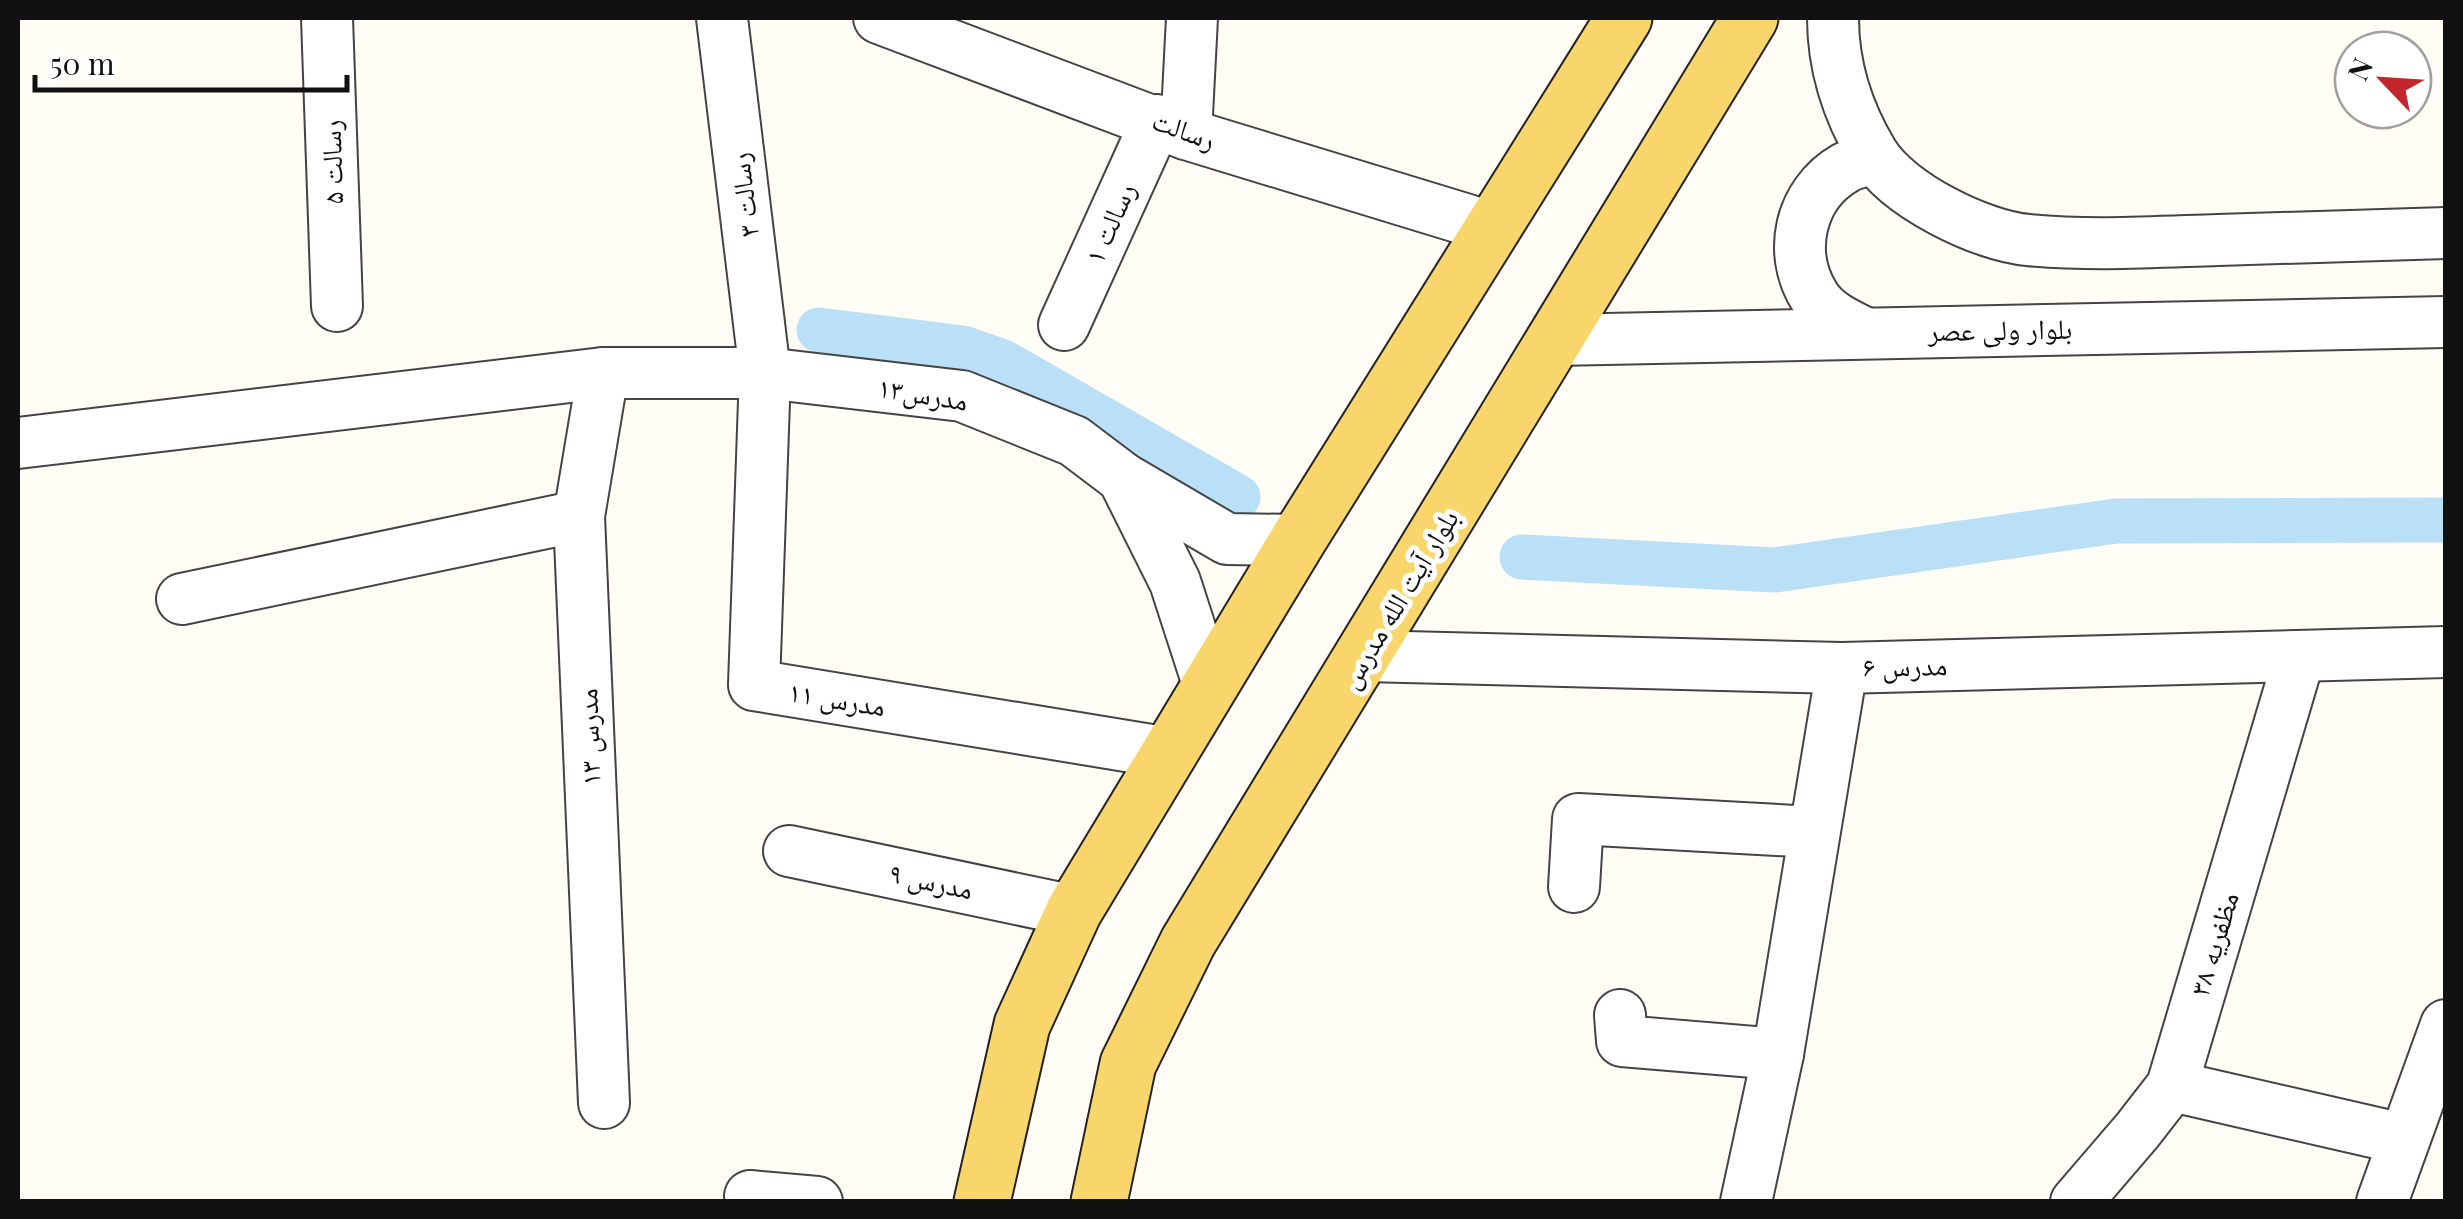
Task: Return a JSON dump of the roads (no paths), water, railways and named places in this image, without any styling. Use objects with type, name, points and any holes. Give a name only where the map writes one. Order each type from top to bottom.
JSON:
[{"type":"main road","name":"بلوار آیت الله مدرس","points":[[1099,1202],[1128,1064],[1188,942],[1750,18]]},
{"type":"main road","points":[[982,1202],[1022,1024],[1074,911],[1298,540],[1494,228],[1608,26]]},
{"type":"street","name":"رسالت ۵","points":[[327,18],[336,306]]},
{"type":"street","name":"رسالت ۳","points":[[722,18],[765,373]]},
{"type":"street","name":"رسالت","points":[[879,18],[924,26],[1172,127],[1494,228]]},
{"type":"street","points":[[1172,127],[1192,18]]},
{"type":"street","points":[[1833,18],[1833,50],[1844,95],[1874,158],[1918,196],[1969,226],[2025,240],[2136,243],[2446,233]]},
{"type":"street","name":"رسالت ۱","points":[[1064,325],[1172,127]]},
{"type":"street","points":[[1863,332],[1836,319],[1815,298],[1802,270],[1799,241],[1806,211],[1822,186],[1846,168],[1874,158]]},
{"type":"street","name":"بلوار ولی عصر","points":[[1554,340],[2446,322]]},
{"type":"street","points":[[18,444],[603,372],[765,373]]},
{"type":"street","name":"مدرس ۱۳","points":[[603,372],[579,516],[604,1103]]},
{"type":"street","name":"مدرس۱۳","points":[[765,373],[962,396],[1074,440],[1123,478],[1227,540],[1298,540]]},
{"type":"street","name":"مدرس ۱۱","points":[[765,373],[754,686],[1169,753]]},
{"type":"street","name":"مدرس۱۳","points":[[1123,478],[1175,582],[1209,687]]},
{"type":"street","points":[[182,599],[579,516]]},
{"type":"street","name":"مدرس ۶","points":[[1364,656],[1842,668],[2446,652]]},
{"type":"street","name":"مظفریه ۳۸","points":[[2076,1202],[2138,1132],[2172,1086],[2299,658]]},
{"type":"street","points":[[1746,1202],[1778,1054],[1842,668]]},
{"type":"street","points":[[1574,887],[1578,819],[1814,832]]},
{"type":"street","name":"مدرس ۹","points":[[789,851],[1074,911]]},
{"type":"street","points":[[1620,1015],[1622,1041],[1778,1054]]},
{"type":"street","points":[[2382,1202],[2446,1025]]},
{"type":"street","points":[[2172,1086],[2404,1139]]},
{"type":"street","points":[[750,1196],[817,1202]]},
{"type":"waterway","points":[[819,330],[963,348],[1003,362],[1238,497]]},
{"type":"waterway","points":[[1522,557],[1775,570],[2116,521],[2446,520]]}]
